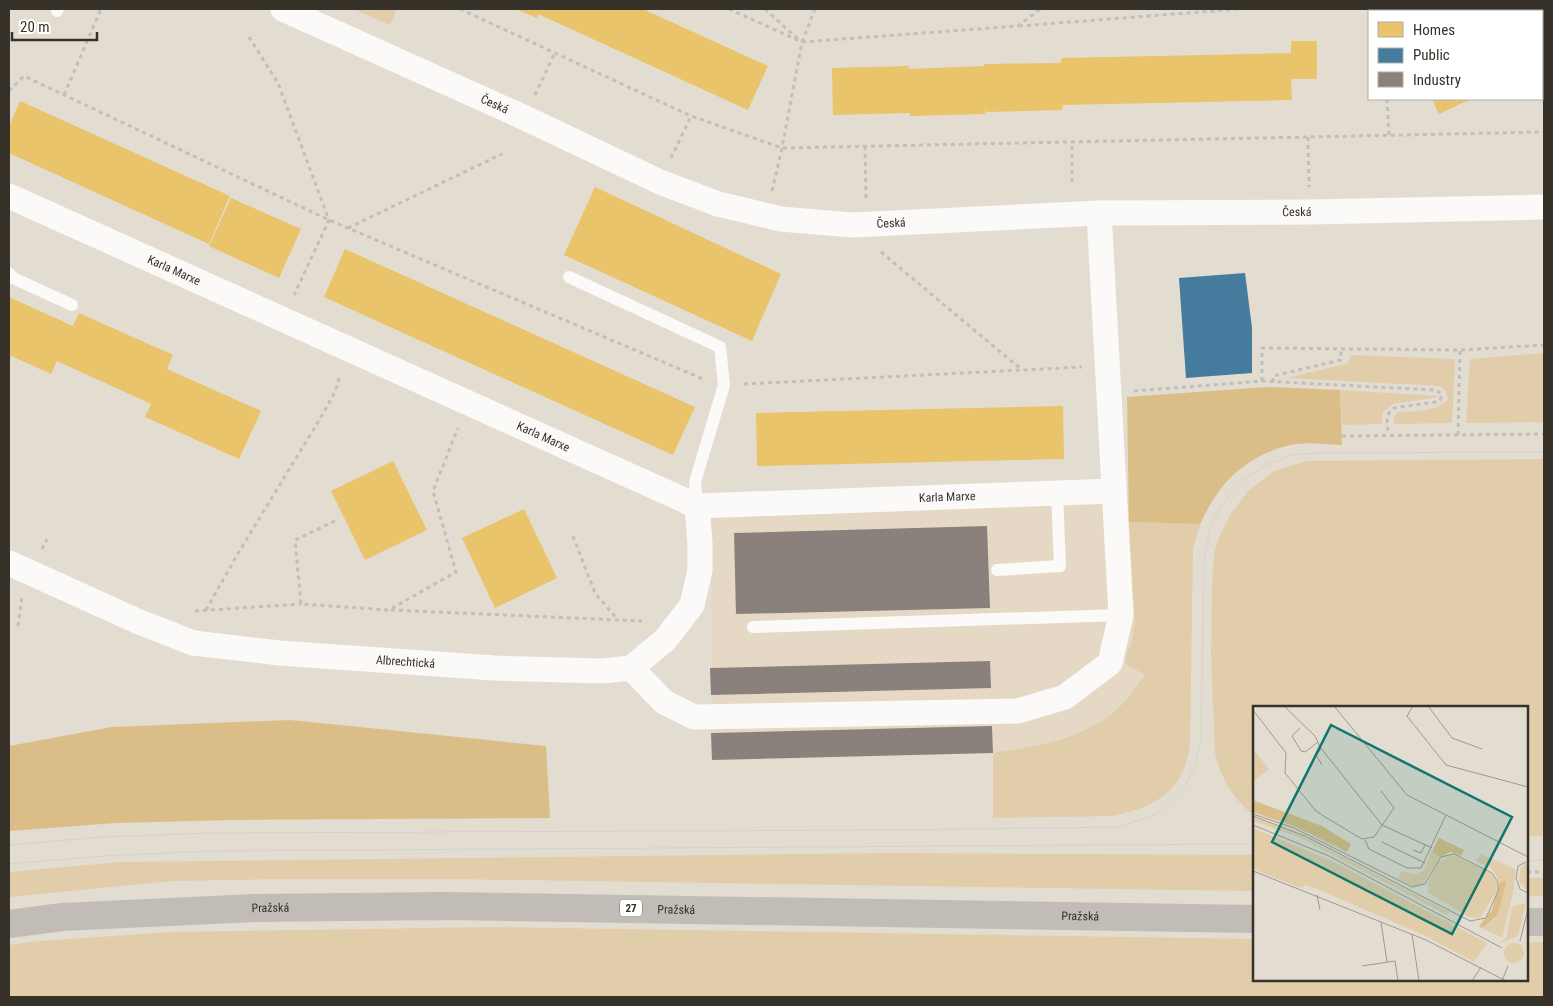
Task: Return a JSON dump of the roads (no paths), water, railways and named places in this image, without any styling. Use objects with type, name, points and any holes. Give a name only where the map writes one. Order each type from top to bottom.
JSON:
[{"type":"main road","name":"Pražská","points":[[9,924],[62,917],[255,908],[443,906],[1253,919]]},
{"type":"main road","points":[[1528,922],[1544,922]]},
{"type":"street","name":"Česká","points":[[283,9],[660,182],[718,204],[773,217],[852,224],[1099,213],[1320,212],[1544,207]]},
{"type":"street","name":"Karla Marxe","points":[[10,198],[697,506],[1114,491]]},
{"type":"street","points":[[630,668],[664,702],[694,717],[1018,711],[1065,697],[1110,663],[1121,615],[1099,213]]},
{"type":"street","name":"Albrechtická","points":[[9,562],[137,621],[194,643],[280,653],[494,668],[602,672],[630,668],[666,640],[692,605],[700,570],[697,506]]},
{"type":"lane","points":[[9,273],[13,278],[72,304]]},
{"type":"lane","points":[[569,277],[720,347],[724,384],[695,482],[697,506]]},
{"type":"lane","points":[[998,570],[1060,566],[1057,494]]},
{"type":"lane","points":[[753,627],[1121,615]]},
{"type":"tram line","points":[[9,845],[102,837],[209,833],[1119,827],[1156,814],[1173,800],[1186,785],[1195,766],[1201,737],[1204,560],[1211,524],[1224,502],[1242,481],[1268,464],[1293,455],[1320,453],[1544,452]]},
{"type":"tram line","points":[[9,864],[104,856],[209,851],[1253,844]]},
{"type":"tram line","points":[[1528,861],[1544,860]]}]
